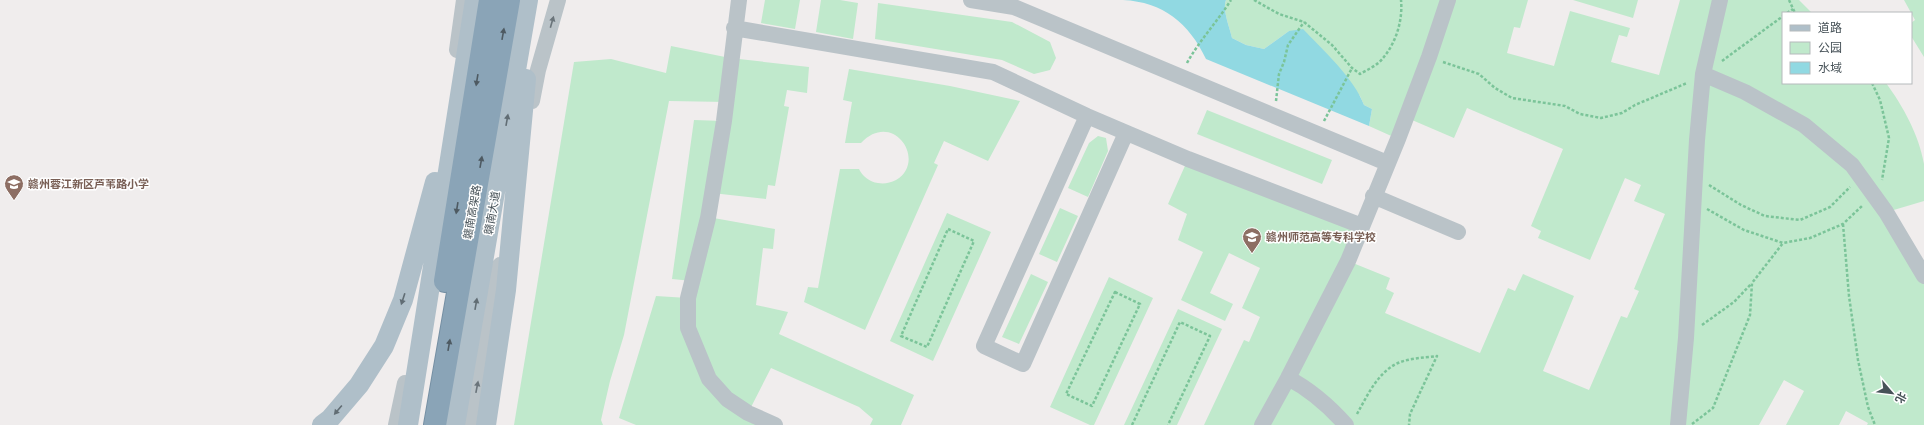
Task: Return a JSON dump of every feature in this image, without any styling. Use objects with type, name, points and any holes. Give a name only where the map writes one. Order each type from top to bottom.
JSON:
[{"type":"highway","name":"赣南高架路","points":[[422,425],[490,0]]},
{"type":"highway","name":"赣南高架路","points":[[435,425],[509,0]]},
{"type":"main road","points":[[408,425],[475,0]]},
{"type":"main road","name":"赣南大道","points":[[455,425],[528,0]]},
{"type":"main road","points":[[486,425],[506,290],[519,166],[532,0]]},
{"type":"main road","points":[[322,425],[330,419],[359,385],[384,346],[403,300],[459,100]]},
{"type":"street","points":[[396,425],[402,399],[440,165],[464,0]]},
{"type":"street","points":[[470,425],[538,70],[558,0]]},
{"type":"street","points":[[739,0],[734,28],[724,122],[708,218],[688,298],[688,328],[709,379],[726,399],[748,413],[775,425]]},
{"type":"street","points":[[971,0],[1014,7],[1387,163]]},
{"type":"street","points":[[1262,425],[1343,271],[1429,57],[1448,0]]},
{"type":"street","points":[[1678,425],[1701,203],[1697,140],[1703,74],[1720,0]]},
{"type":"street","points":[[734,28],[993,72],[1126,134],[1362,226]]},
{"type":"street","points":[[1703,74],[1745,92],[1804,125],[1852,165],[1886,212],[1924,276]]},
{"type":"street","points":[[492,425],[522,226],[532,99]]},
{"type":"street","points":[[1087,116],[984,346],[1023,364],[1126,134]]},
{"type":"street","points":[[1373,196],[1458,232]]},
{"type":"street","points":[[1288,378],[1306,388],[1331,409],[1350,422]]},
{"type":"path","points":[[1179,76],[1196,46],[1206,36],[1231,0]]},
{"type":"path","points":[[1254,0],[1279,14],[1304,22],[1332,45],[1352,68],[1360,74],[1383,59],[1395,38],[1402,12],[1401,0]]},
{"type":"path","points":[[1789,0],[1795,12]]},
{"type":"path","points":[[1788,12],[1793,8]]},
{"type":"path","points":[[1429,57],[1479,74],[1494,88],[1512,98],[1565,106],[1580,114],[1601,118],[1622,113],[1635,105],[1672,91],[1703,74],[1782,17]]},
{"type":"path","points":[[1278,92],[1279,74],[1284,62],[1288,45],[1304,22]]},
{"type":"path","points":[[1330,113],[1352,68]]},
{"type":"path","points":[[1872,84],[1880,100],[1889,138],[1882,180],[1878,186]]},
{"type":"path","points":[[1709,191],[1709,184],[1741,206],[1765,216],[1800,220],[1830,207],[1860,177]]},
{"type":"path","points":[[1701,203],[1709,210],[1744,230],[1783,243],[1810,238],[1843,224],[1864,204]]},
{"type":"path","points":[[1701,203],[1709,210]]},
{"type":"path","points":[[1843,224],[1849,296],[1858,360],[1868,407],[1875,425]]},
{"type":"path","points":[[948,229],[974,240],[927,347],[900,336],[948,229]]},
{"type":"path","points":[[1686,338],[1734,302],[1752,283],[1783,243]]},
{"type":"path","points":[[1690,425],[1713,408],[1750,315],[1752,283]]},
{"type":"path","points":[[1115,292],[1140,304],[1092,406],[1066,394],[1115,292]]},
{"type":"path","points":[[1132,425],[1180,322],[1210,336],[1168,425]]},
{"type":"path","points":[[1350,422],[1377,381],[1392,366],[1415,359],[1437,356],[1410,414],[1409,425]]},
{"type":"green space","points":[[765,0],[800,0],[795,29],[761,23]]},
{"type":"green space","points":[[821,0],[840,0],[858,3],[853,39],[816,32]]},
{"type":"green space","points":[[1226,0],[1528,0],[1520,28],[1514,27],[1507,53],[1554,66],[1570,11],[1630,28],[1627,37],[1619,35],[1611,62],[1659,75],[1680,0],[1799,0],[1811,12],[1782,12],[1782,84],[1887,84],[1910,121],[1922,153],[1924,164],[1924,201],[1887,212],[1924,276],[1924,425],[1867,425],[1868,423],[1846,411],[1839,425],[1786,425],[1804,391],[1784,380],[1759,425],[1204,425],[1244,340],[1249,342],[1260,317],[1242,308],[1260,268],[1229,253],[1210,293],[1233,304],[1225,321],[1181,300],[1203,252],[1178,240],[1187,214],[1168,204],[1188,159],[1362,226],[1348,261],[1390,278],[1386,289],[1394,293],[1385,313],[1480,353],[1508,288],[1515,291],[1523,274],[1574,296],[1543,371],[1589,390],[1621,316],[1627,318],[1639,291],[1634,289],[1665,214],[1634,201],[1641,185],[1625,178],[1590,260],[1538,238],[1541,231],[1531,226],[1563,149],[1467,108],[1454,138],[1405,117],[1398,139],[1369,126],[1372,109],[1364,105],[1360,96],[1323,50],[1289,31],[1264,49],[1246,45],[1232,38],[1225,4]]},
{"type":"green space","points":[[1573,0],[1638,0],[1633,18]]},
{"type":"green space","points":[[1904,0],[1924,0],[1924,57],[1912,38],[1912,22],[1915,20],[1912,12]]},
{"type":"green space","points":[[878,3],[1012,22],[1050,42],[1056,58],[1050,70],[1034,74],[1002,60],[875,39]]},
{"type":"green space","points":[[671,46],[730,58],[809,67],[807,93],[787,90],[784,106],[789,107],[775,186],[768,185],[766,199],[712,193],[708,217],[775,229],[773,249],[763,248],[756,305],[788,312],[779,334],[914,395],[901,425],[870,425],[873,419],[859,407],[771,368],[748,413],[775,425],[636,425],[619,418],[656,296],[688,298],[692,281],[672,279],[694,120],[724,121],[726,102],[669,101],[624,335],[610,381],[601,420],[603,425],[514,425],[574,62],[611,59],[666,73]]},
{"type":"green space","points":[[849,69],[950,86],[1020,101],[988,161],[944,141],[934,163],[938,165],[865,330],[804,302],[808,287],[818,288],[840,169],[859,169],[869,180],[885,183],[896,180],[905,172],[909,161],[907,151],[902,142],[895,135],[884,132],[873,134],[861,143],[845,143],[852,102],[843,100]]},
{"type":"green space","points":[[1207,110],[1332,160],[1322,184],[1197,134]]},
{"type":"green space","points":[[1098,136],[1106,138],[1108,151],[1088,197],[1068,188],[1089,143]]},
{"type":"green space","points":[[1060,208],[1078,216],[1057,262],[1039,254]]},
{"type":"green space","points":[[947,213],[991,232],[933,361],[890,341]]},
{"type":"green space","points":[[1031,274],[1048,282],[1019,344],[1002,337]]},
{"type":"green space","points":[[1109,277],[1153,298],[1094,425],[1090,425],[1050,407]]},
{"type":"green space","points":[[1178,309],[1222,329],[1177,425],[1124,425]]},
{"type":"water","points":[[1123,0],[1226,0],[1225,9],[1232,38],[1246,45],[1264,49],[1289,31],[1303,29],[1346,75],[1364,105],[1372,109],[1369,126],[1206,59],[1191,35],[1183,25],[1173,17],[1150,5]]},
{"type":"place","name":"赣州蓉江新区芦苇路小学","points":[[14,201]]},
{"type":"place","name":"赣州师范高等专科学校","points":[[1252,254]]}]
